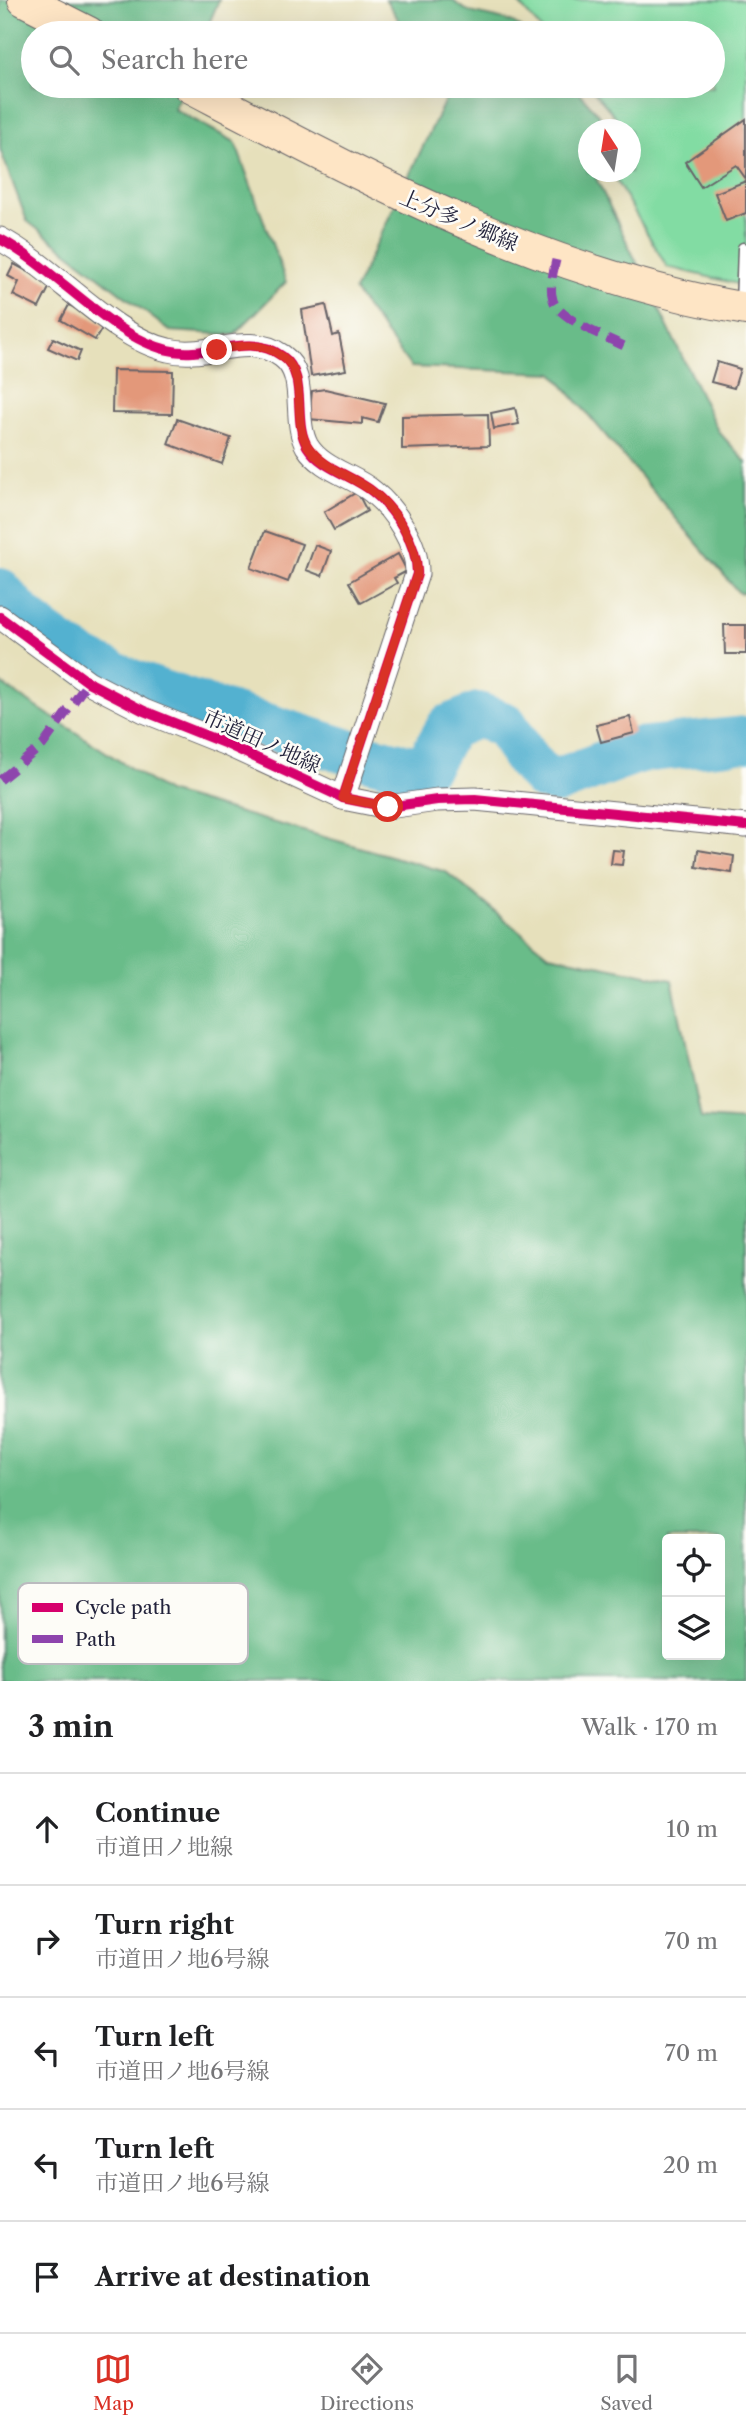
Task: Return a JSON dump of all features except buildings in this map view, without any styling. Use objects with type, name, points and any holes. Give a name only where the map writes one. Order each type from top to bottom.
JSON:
[{"type":"main road","points":[[24,0],[65,21]]},
{"type":"main road","name":"上分多ノ郷線","points":[[212,98],[386,190],[500,239],[603,275],[743,308]]},
{"type":"street","points":[[0,239],[57,277],[111,321],[149,343],[169,351],[187,352],[245,344],[272,350],[292,366],[308,447],[329,466],[372,491],[403,528],[417,562],[415,581],[347,787]]},
{"type":"street","name":"市道田ノ地線","points":[[0,617],[88,681],[144,711],[223,743],[347,787],[388,807],[437,800],[475,799],[746,827]]},
{"type":"lane","points":[[743,248],[743,308]]},
{"type":"green space","points":[[0,0],[219,0],[210,21],[21,21],[21,98],[179,98],[174,109],[235,142],[286,282],[234,335],[170,331],[27,221],[0,149]]},
{"type":"green space","points":[[386,0],[453,0],[470,11],[505,21],[399,21]]},
{"type":"green space","points":[[516,0],[746,0],[746,286],[667,267],[617,182],[641,182],[641,119],[618,119],[599,98],[725,98],[725,21],[534,21]]},
{"type":"green space","points":[[446,98],[584,98],[602,119],[578,119],[578,182],[598,182],[718,431],[746,462],[746,592],[739,593],[553,373],[411,367],[354,291]]},
{"type":"green space","points":[[0,683],[167,792],[446,872],[549,955],[672,980],[701,1118],[746,1121],[746,1681],[0,1681]]},
{"type":"waterway","points":[[0,591],[26,619],[55,642],[120,677],[192,703],[340,749],[418,769],[429,762],[449,727],[478,715],[505,725],[524,756],[543,777],[558,781],[639,750],[746,739]]},
{"type":"marked path","points":[[556,260],[551,290],[557,307],[574,321],[628,348]]},
{"type":"marked path","points":[[0,780],[43,745],[88,682]]},
{"type":"cycle path","points":[[0,239],[21,252],[104,317],[147,343],[183,352],[255,346],[282,356],[295,374],[301,424],[307,446],[329,467],[373,492],[404,528],[414,551],[417,574],[343,798]]},
{"type":"cycle path","points":[[0,617],[88,682],[144,711],[224,743],[343,798],[388,807],[437,800],[475,799],[746,826]]},
{"type":"route","points":[[217,350],[245,344],[259,345],[286,359],[292,366],[296,382],[302,428],[308,447],[329,466],[372,491],[403,528],[414,553],[417,574],[343,798],[388,807]]}]
